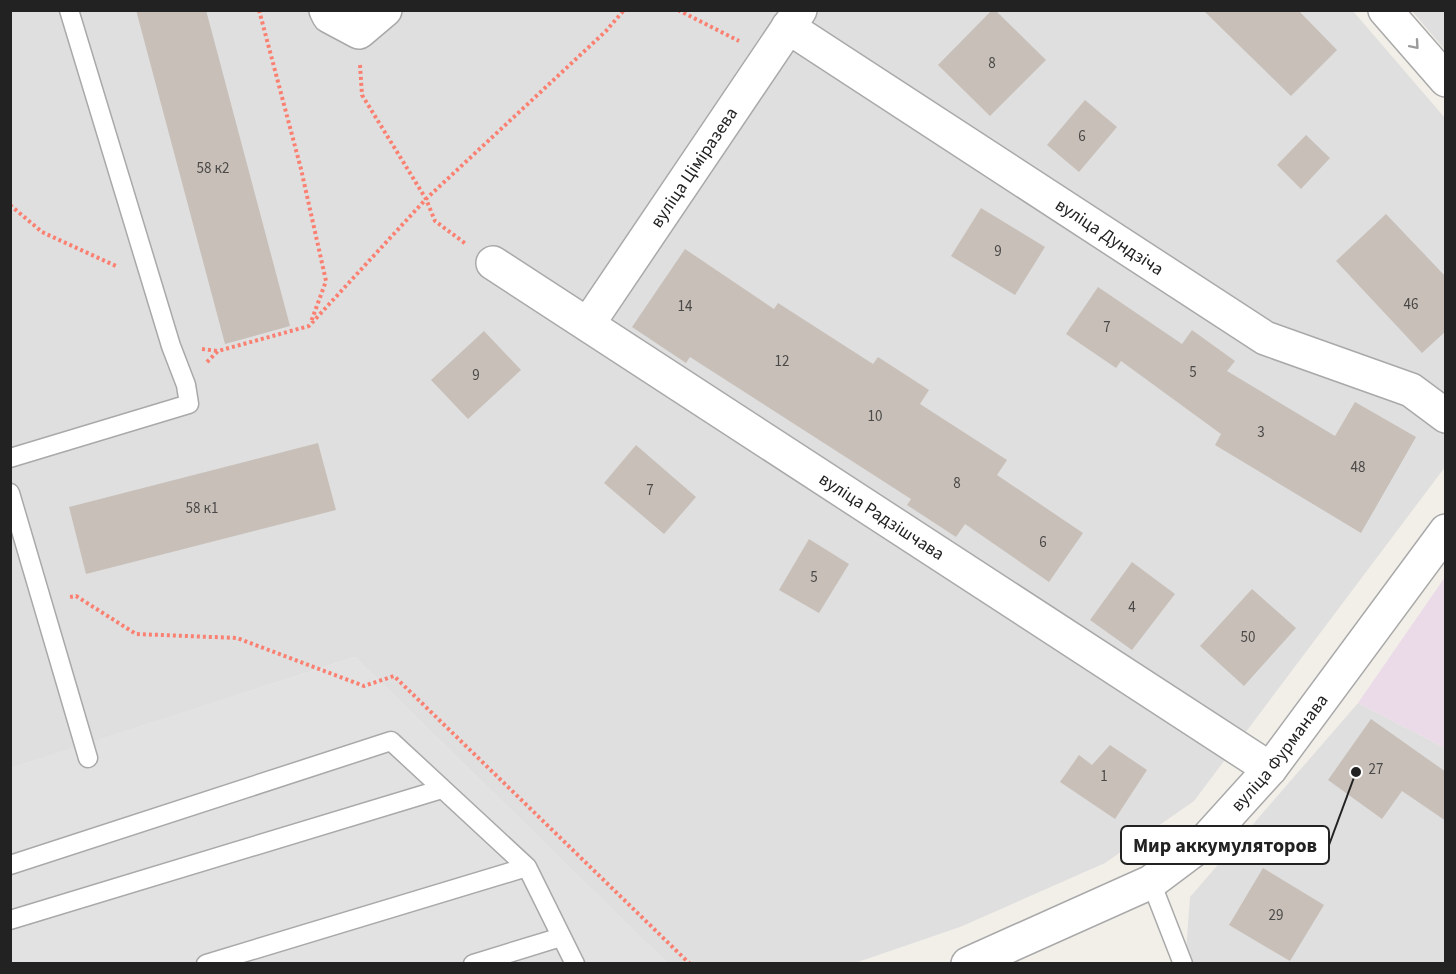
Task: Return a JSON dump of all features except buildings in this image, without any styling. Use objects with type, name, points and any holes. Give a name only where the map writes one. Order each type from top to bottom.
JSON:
[{"type":"street","points":[[326,10],[329,16],[359,32],[385,10]]},
{"type":"street","points":[[1385,10],[1446,80]]},
{"type":"street","name":"вуліца Ціміразева","points":[[588,324],[794,19]]},
{"type":"street","name":"вуліца Дундзіча","points":[[794,19],[1265,338],[1411,390],[1446,416]]},
{"type":"street","name":"вуліца Радзішчава","points":[[493,263],[1270,769]]},
{"type":"street","name":"вуліца Фурманава","points":[[968,963],[1151,882],[1203,843],[1270,769],[1446,531]]},
{"type":"lane","points":[[10,458],[189,404],[186,385],[171,346],[69,10]]},
{"type":"lane","points":[[10,494],[88,758]]},
{"type":"lane","points":[[10,864],[391,741],[527,867],[574,963]]},
{"type":"lane","points":[[10,920],[442,789]]},
{"type":"lane","points":[[206,963],[527,867]]},
{"type":"lane","points":[[1151,882],[1183,963]]},
{"type":"lane","points":[[473,963],[561,937]]},
{"type":"path","points":[[259,10],[301,169],[326,281],[309,326]]},
{"type":"path","points":[[186,385],[218,351],[309,326],[426,199],[606,31],[624,10]]},
{"type":"path","points":[[678,10],[769,56]]},
{"type":"path","points":[[359,32],[362,95],[426,199],[435,221],[493,263]]},
{"type":"path","points":[[10,205],[42,232],[152,282]]},
{"type":"path","points":[[41,598],[76,596],[135,634],[237,638],[364,686],[394,676],[690,963]]},
{"type":"shaded area","points":[[10,11],[1353,11],[1445,118],[1445,467],[1194,801],[1105,863],[960,927],[855,963],[667,963],[355,657],[11,768]]},
{"type":"shaded area","points":[[1412,11],[1445,11],[1445,50]]},
{"type":"shaded area","points":[[1445,577],[1445,748],[1358,703]]},
{"type":"shaded area","points":[[355,657],[667,963],[11,963],[10,768]]},
{"type":"shaded area","points":[[1358,703],[1445,748],[1445,963],[1185,964],[1190,897]]},
{"type":"place","name":"Мир аккумуляторов","points":[[1356,772]]}]
